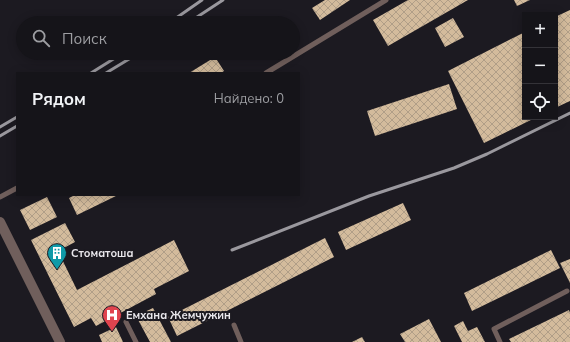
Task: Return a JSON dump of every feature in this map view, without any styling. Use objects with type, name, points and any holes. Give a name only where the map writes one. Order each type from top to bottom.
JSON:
[{"type":"street","points":[[0,222],[60,342]]},
{"type":"lane","points":[[300,52],[386,0]]},
{"type":"lane","points":[[268,72],[287,60]]},
{"type":"lane","points":[[0,197],[16,189]]},
{"type":"lane","points":[[500,342],[494,329],[567,290]]},
{"type":"lane","points":[[126,322],[136,342]]},
{"type":"lane","points":[[234,326],[241,342]]},
{"type":"building","points":[[325,0],[350,0],[320,20],[312,8]]},
{"type":"building","points":[[408,0],[468,0],[388,46],[373,20]]},
{"type":"building","points":[[514,0],[530,0],[517,6]]},
{"type":"building","points":[[570,10],[570,101],[558,107],[558,48],[558,16]]},
{"type":"building","points":[[453,18],[464,37],[445,47],[435,28]]},
{"type":"building","points":[[522,34],[522,120],[531,120],[484,143],[448,71]]},
{"type":"building","points":[[210,60],[217,60],[224,71],[222,72],[191,72]]},
{"type":"building","points":[[449,84],[457,109],[375,136],[367,111]]},
{"type":"building","points":[[73,196],[116,196],[77,215],[69,198]]},
{"type":"building","points":[[47,197],[57,217],[30,230],[20,210]]},
{"type":"building","points":[[403,203],[411,220],[346,250],[338,232]]},
{"type":"building","points":[[65,223],[75,242],[58,251],[77,290],[174,240],[189,271],[154,289],[156,294],[96,326],[91,318],[74,327],[31,240]]},
{"type":"building","points":[[325,238],[334,257],[177,336],[168,317]]},
{"type":"building","points":[[551,250],[560,268],[472,311],[464,293]]},
{"type":"building","points":[[570,259],[570,283],[560,263]]},
{"type":"building","points":[[153,308],[171,342],[150,342],[136,316]]},
{"type":"building","points":[[569,310],[570,342],[511,342],[509,339]]},
{"type":"building","points":[[429,319],[441,342],[405,342],[400,334]]},
{"type":"building","points":[[463,321],[468,331],[477,327],[485,342],[462,342],[454,326]]},
{"type":"building","name":"Емхана Жемчужин","points":[[116,327],[123,342],[102,342],[99,335]]},
{"type":"building","points":[[362,337],[365,342],[352,342]]},
{"type":"railway","points":[[179,16],[202,0]]},
{"type":"railway","points":[[199,16],[223,0]]},
{"type":"railway","points":[[93,72],[112,60]]},
{"type":"railway","points":[[108,72],[127,60]]},
{"type":"railway","points":[[232,250],[369,196],[454,168],[487,154],[570,113]]},
{"type":"railway","points":[[0,127],[16,118]]},
{"type":"railway","points":[[0,136],[16,127]]},
{"type":"place","name":"Стоматоша","points":[[57,270]]},
{"type":"place","name":"Емхана Жемчужин","points":[[112,332]]}]
